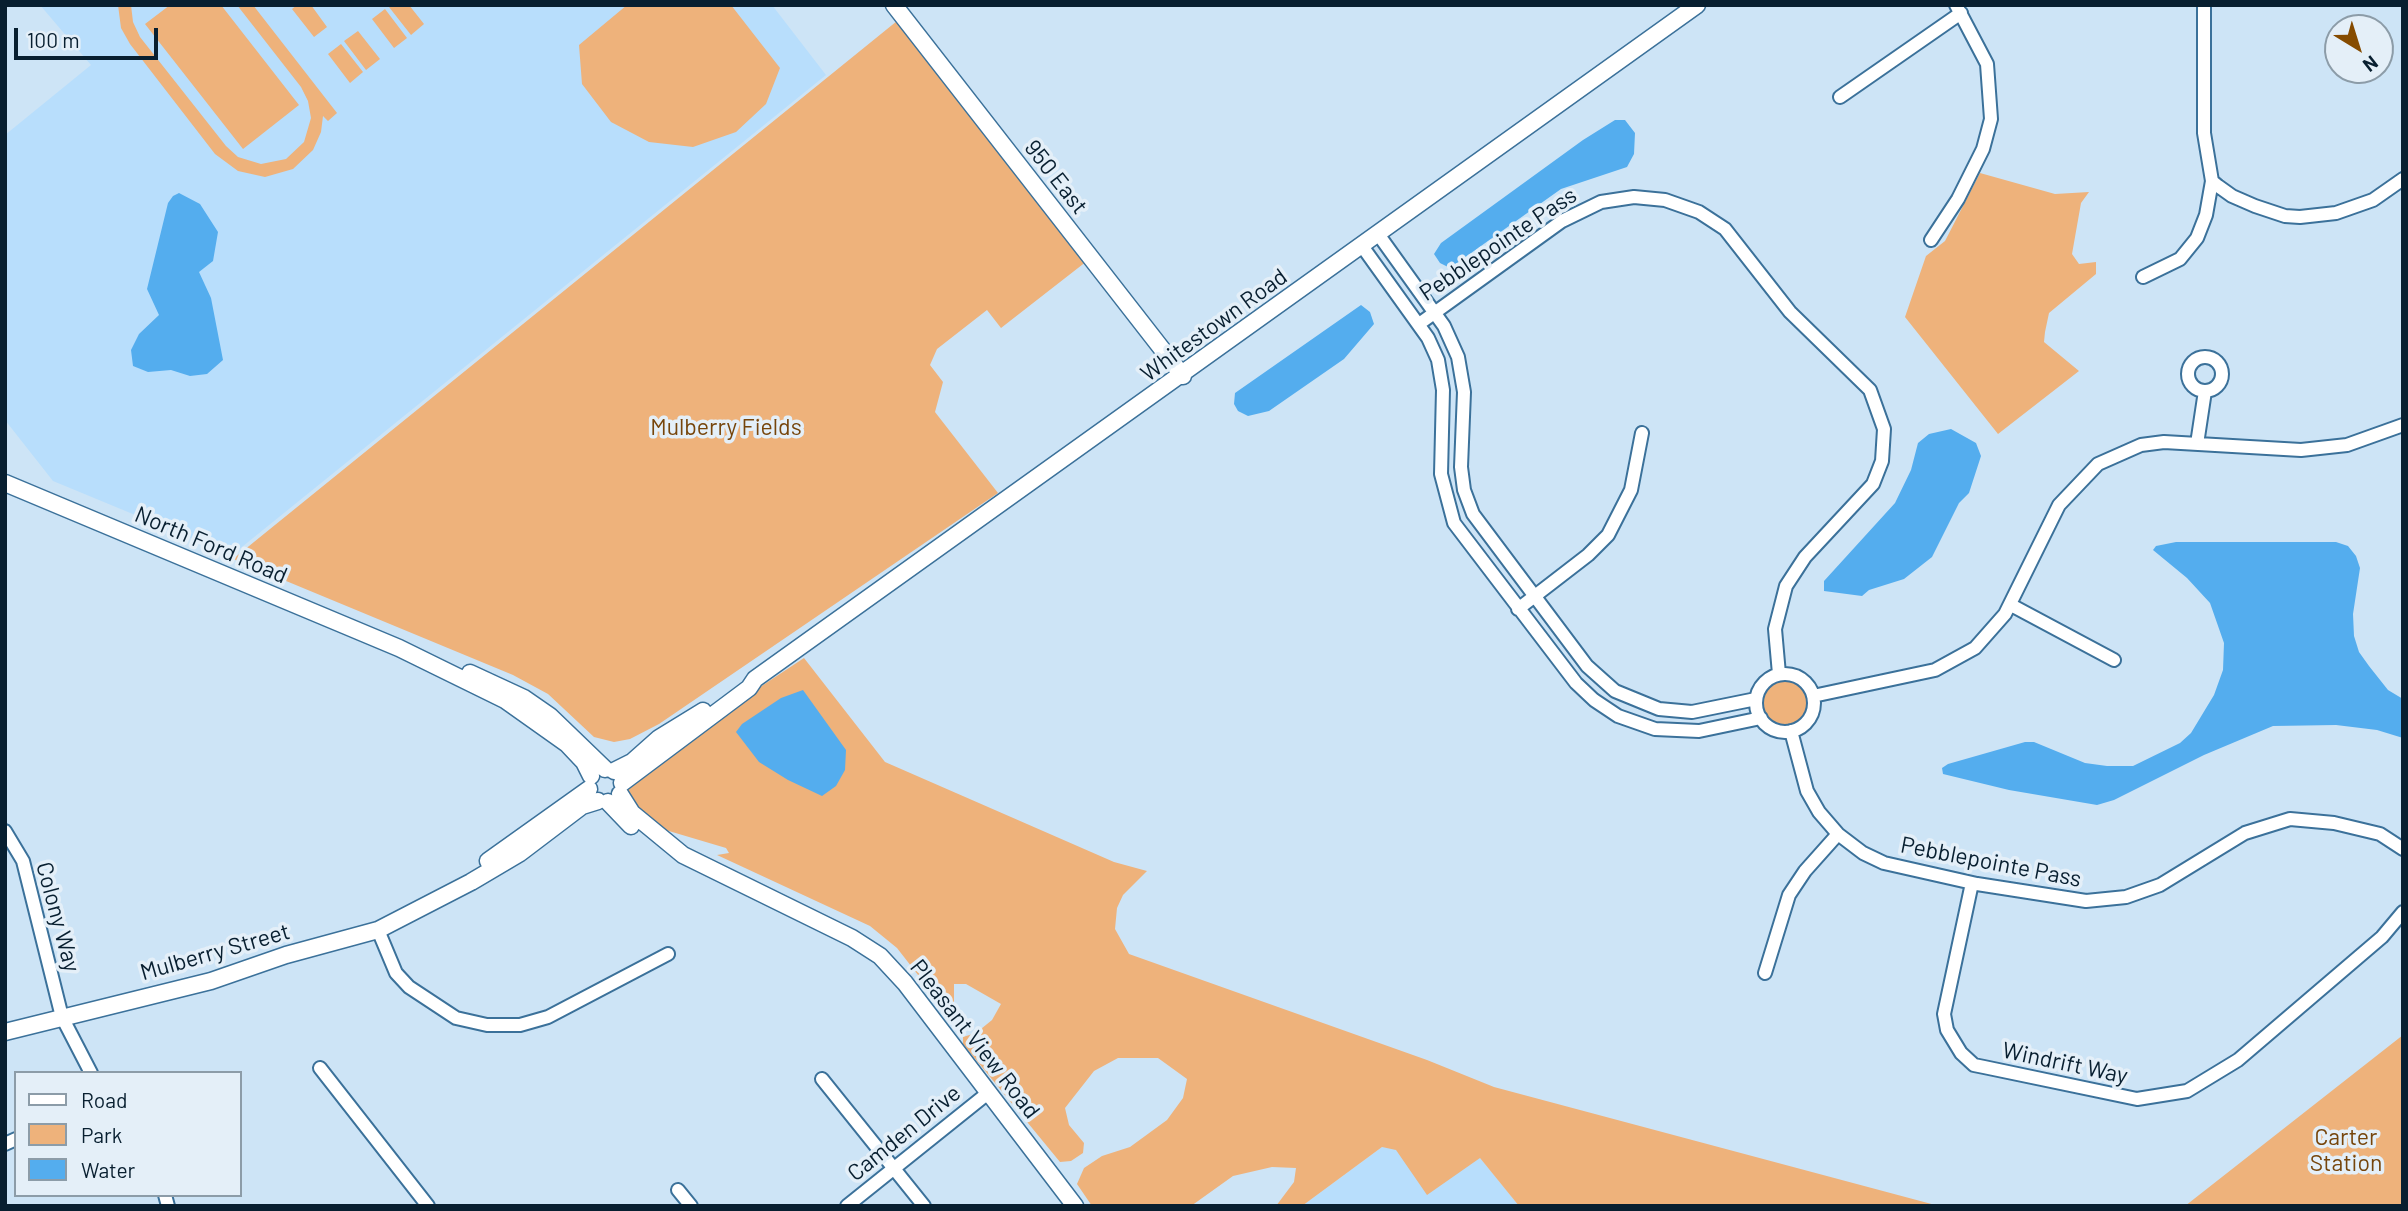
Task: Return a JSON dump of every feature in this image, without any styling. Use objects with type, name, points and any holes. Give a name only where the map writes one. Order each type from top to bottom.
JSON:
[{"type":"street","name":"950 East","points":[[894,5],[1183,376]]},
{"type":"street","name":"Whitestown Road","points":[[605,783],[615,759],[659,738],[744,683],[755,679],[1183,376],[1697,5]]},
{"type":"street","points":[[2143,277],[2180,260],[2197,238],[2206,215],[2212,181],[2204,133],[2204,5]]},
{"type":"street","points":[[1840,97],[1959,9],[1987,64],[1990,120],[1977,161],[1958,199],[1931,240]]},
{"type":"street","points":[[2212,181],[2232,196],[2255,206],[2285,216],[2300,217],[2336,213],[2373,200],[2403,178]]},
{"type":"street","name":"Pebblepointe Pass","points":[[1419,324],[1562,221],[1607,200],[1641,197],[1675,202],[1707,216],[1733,237],[1790,312],[1870,390],[1884,429],[1882,461],[1873,484],[1805,557],[1786,586],[1775,629],[1779,674]]},
{"type":"street","points":[[1378,234],[1449,334],[1461,368],[1464,392],[1461,467],[1466,498],[1482,529],[1591,671],[1605,684],[1636,702],[1659,709],[1685,712],[1756,699]]},
{"type":"street","points":[[1362,246],[1434,349],[1443,380],[1441,466],[1449,509],[1467,543],[1581,689],[1601,706],[1646,727],[1679,732],[1707,730],[1761,718]]},
{"type":"street","points":[[2197,444],[2205,391]]},
{"type":"street","points":[[1814,696],[1923,673],[1952,662],[1984,640],[2011,605],[2059,505],[2098,464],[2141,445],[2164,442],[2301,450],[2347,445],[2403,425]]},
{"type":"street","points":[[1518,609],[1592,551],[1616,522],[1631,491],[1642,433]]},
{"type":"street","name":"North Ford Road","points":[[5,483],[399,648],[505,700],[567,744],[605,783]]},
{"type":"street","points":[[2011,605],[2114,660]]},
{"type":"street","points":[[1779,674],[1800,678],[1814,696],[1811,716],[1803,725],[1791,731],[1773,729],[1761,718],[1756,699],[1762,685],[1779,674]]},
{"type":"street","name":"Whitestown Road","points":[[605,783],[749,688],[755,679]]},
{"type":"street","name":"Pebblepointe Pass","points":[[1791,731],[1807,790],[1819,812],[1838,834],[1863,853],[1884,863],[1972,883],[2086,901],[2126,897],[2160,885],[2245,834],[2290,819],[2334,822],[2380,834],[2403,849]]},
{"type":"street","name":"Mulberry Street","points":[[5,1032],[211,981],[285,955],[378,930],[433,902],[605,783]]},
{"type":"street","name":"Pleasant View Road","points":[[605,783],[632,813],[683,855],[852,938],[880,956],[905,983],[1075,1206]]},
{"type":"street","name":"Colony Way","points":[[5,831],[23,861],[62,1017],[90,1071]]},
{"type":"street","points":[[1765,974],[1789,895],[1838,834]]},
{"type":"street","name":"Windrift Way","points":[[1972,883],[1944,1014],[1947,1030],[1961,1054],[1974,1065],[2137,1099],[2187,1091],[2238,1060],[2382,937],[2403,912]]},
{"type":"street","points":[[378,930],[391,964],[409,987],[456,1018],[487,1025],[520,1025],[548,1017],[668,954]]},
{"type":"street","points":[[320,1068],[428,1206]]},
{"type":"street","points":[[822,1079],[924,1206]]},
{"type":"street","name":"Camden Drive","points":[[847,1206],[988,1093]]},
{"type":"street","points":[[678,1190],[691,1206]]},
{"type":"shaded area","points":[[40,5],[772,5],[826,75],[232,555],[53,481],[5,420],[5,135],[91,65]]},
{"type":"shaded area","points":[[1382,1147],[1480,1158],[1519,1206],[1302,1206]]},
{"type":"green space","points":[[118,5],[131,5],[133,22],[140,37],[226,146],[238,157],[261,164],[286,159],[304,142],[311,118],[308,101],[301,87],[237,5],[253,5],[337,113],[328,121],[323,116],[321,132],[313,150],[293,169],[265,177],[238,171],[215,154],[130,44],[121,28]]},
{"type":"green space","points":[[170,5],[221,5],[299,105],[243,149],[145,24]]},
{"type":"green space","points":[[297,5],[311,5],[327,27],[314,37],[292,9]]},
{"type":"green space","points":[[409,5],[424,24],[411,35],[389,7]]},
{"type":"green space","points":[[627,5],[731,5],[780,68],[766,104],[736,132],[693,147],[649,142],[611,122],[582,84],[579,45]]},
{"type":"green space","points":[[385,9],[407,38],[394,48],[372,19]]},
{"type":"green space","name":"Mulberry Fields","points":[[897,21],[1087,261],[1001,328],[987,310],[937,349],[930,365],[943,382],[935,412],[998,493],[659,724],[630,739],[614,742],[594,737],[548,694],[513,675],[233,559]]},
{"type":"green space","points":[[358,31],[380,59],[366,70],[344,41]]},
{"type":"green space","points":[[341,44],[363,72],[350,83],[328,54]]},
{"type":"green space","points":[[1980,173],[2055,194],[2089,192],[2081,203],[2072,254],[2079,264],[2096,262],[2096,274],[2049,313],[2045,332],[2044,342],[2079,371],[1998,434],[1905,317],[1926,256],[1945,241]]},
{"type":"green space","points":[[804,658],[885,762],[1114,862],[1147,871],[1123,895],[1117,908],[1115,929],[1129,954],[1427,1060],[1494,1087],[1939,1206],[1519,1206],[1480,1158],[1427,1195],[1396,1150],[1382,1147],[1302,1206],[1276,1206],[1294,1182],[1296,1168],[1272,1167],[1233,1176],[1191,1206],[1092,1206],[1077,1184],[1084,1168],[1102,1156],[1130,1147],[1167,1120],[1183,1098],[1187,1079],[1158,1058],[1118,1058],[1094,1071],[1065,1108],[1069,1125],[1084,1143],[1083,1153],[1071,1161],[1060,1162],[963,1044],[963,1037],[976,1033],[992,1020],[1001,1004],[966,984],[954,984],[954,1005],[943,1007],[897,948],[870,926],[717,855],[729,853],[726,848],[652,826],[626,795],[628,787],[751,693]]},
{"type":"green space","points":[[1785,679],[1802,686],[1809,703],[1802,720],[1785,727],[1768,720],[1761,703],[1768,686]]},
{"type":"green space","name":"Carter Station","points":[[2403,1035],[2403,1206],[2185,1206]]},
{"type":"water","points":[[1615,120],[1625,120],[1635,133],[1634,154],[1627,167],[1561,189],[1450,268],[1440,263],[1434,254],[1441,243],[1583,140]]},
{"type":"water","points":[[179,193],[200,204],[218,232],[213,261],[199,272],[211,298],[223,360],[207,374],[190,376],[171,370],[148,372],[133,366],[131,350],[139,334],[159,315],[147,289],[168,203]]},
{"type":"water","points":[[1361,305],[1370,312],[1374,324],[1344,359],[1269,411],[1248,416],[1238,411],[1234,404],[1235,393]]},
{"type":"water","points":[[1951,429],[1976,443],[1981,456],[1969,493],[1959,503],[1932,557],[1904,579],[1869,590],[1862,596],[1824,591],[1824,581],[1895,503],[1911,470],[1918,443],[1929,434]]},
{"type":"water","points":[[2176,542],[2336,542],[2348,546],[2356,556],[2360,568],[2353,614],[2354,636],[2359,652],[2369,666],[2388,690],[2403,699],[2403,738],[2377,730],[2336,725],[2273,726],[2204,755],[2114,800],[2097,805],[2009,790],[1943,774],[1942,768],[1948,764],[2025,742],[2034,742],[2085,763],[2107,766],[2133,766],[2180,743],[2191,733],[2214,695],[2223,670],[2224,643],[2210,603],[2187,578],[2153,550],[2156,546]]},
{"type":"water","points":[[803,690],[846,750],[845,770],[836,786],[822,796],[759,762],[736,732],[742,724],[781,698]]}]
